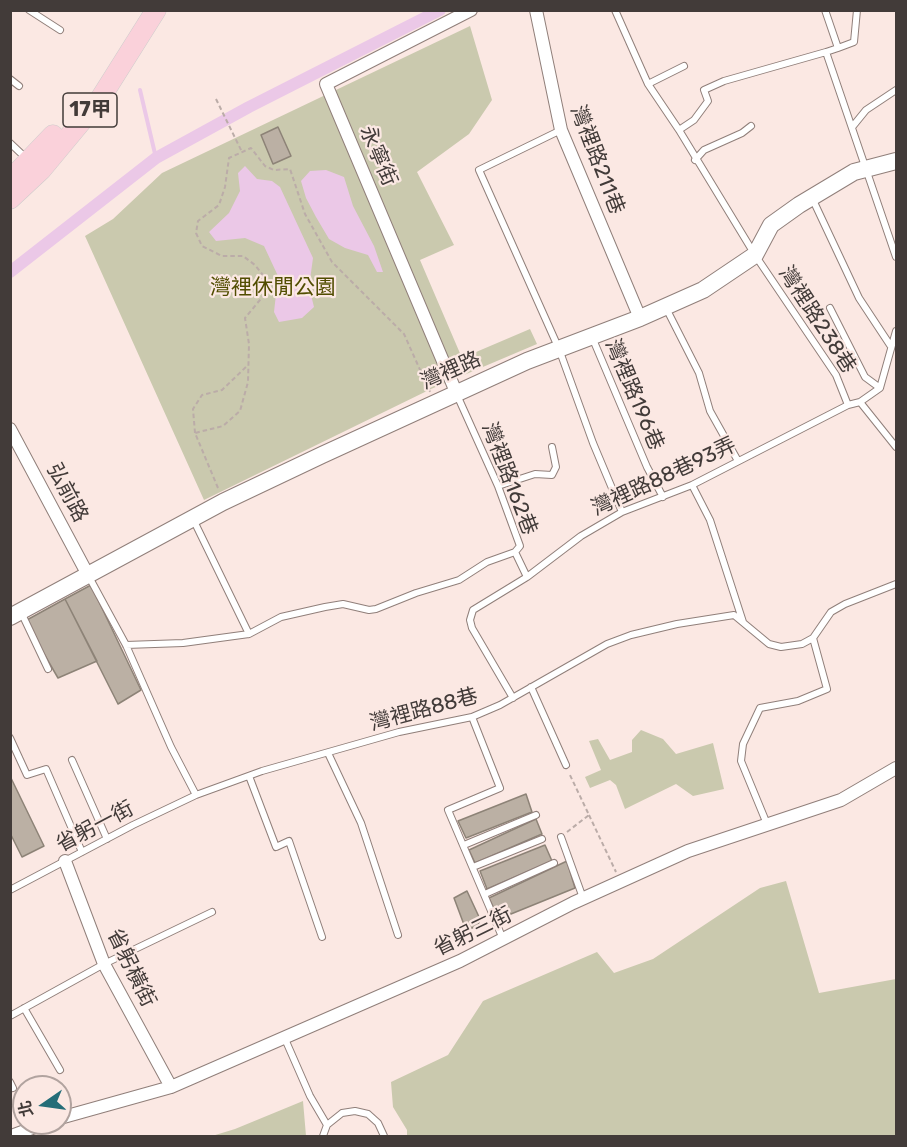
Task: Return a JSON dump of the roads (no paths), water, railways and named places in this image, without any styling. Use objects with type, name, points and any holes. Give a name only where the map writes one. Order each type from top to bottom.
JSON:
[{"type":"main road","name":"17甲","points":[[10,180],[29,162],[90,89],[140,10]]},
{"type":"main road","name":"17甲","points":[[10,199],[41,170],[100,99],[156,10]]},
{"type":"street","name":"永寧街","points":[[456,392],[326,84],[471,10]]},
{"type":"street","name":"灣裡路211巷","points":[[536,10],[561,130],[640,318]]},
{"type":"street","name":"灣裡路","points":[[16,614],[223,502],[456,392],[666,308],[717,282],[754,255],[771,225],[811,196],[864,169],[897,161]]},
{"type":"street","name":"弘前路","points":[[10,429],[88,575]]},
{"type":"street","name":"省躬三街","points":[[72,1115],[171,1087],[285,1039],[503,940],[584,899],[688,851],[841,800],[897,768]]},
{"type":"street","name":"省躬橫街","points":[[65,861],[104,964],[171,1087]]},
{"type":"lane","points":[[29,10],[60,30]]},
{"type":"lane","name":"灣裡路238巷","points":[[615,10],[648,84],[679,130],[694,160],[754,255],[836,375],[848,405]]},
{"type":"lane","points":[[825,10],[838,48]]},
{"type":"lane","points":[[679,130],[694,120],[708,101],[704,90],[724,81],[854,42],[857,10]]},
{"type":"lane","points":[[826,52],[853,126],[864,169],[897,258]]},
{"type":"lane","points":[[648,84],[684,66]]},
{"type":"lane","points":[[10,79],[20,86]]},
{"type":"lane","points":[[853,126],[866,110],[897,90]]},
{"type":"lane","points":[[694,160],[704,150],[742,133],[751,126]]},
{"type":"lane","points":[[561,130],[479,170],[559,349],[593,443],[622,512]]},
{"type":"lane","points":[[10,143],[29,162]]},
{"type":"lane","points":[[811,196],[859,298],[890,345]]},
{"type":"lane","points":[[666,308],[699,373],[710,411],[738,461]]},
{"type":"lane","points":[[830,308],[865,377],[880,388],[890,345],[897,331]]},
{"type":"lane","name":"灣裡路196巷","points":[[592,337],[647,467],[663,497]]},
{"type":"lane","name":"灣裡路88巷93弄","points":[[513,698],[472,628],[470,615],[473,610],[527,577],[581,536],[622,512],[692,485],[848,405],[860,402],[880,388]]},
{"type":"lane","name":"灣裡路162巷","points":[[456,392],[498,486],[520,546],[515,552],[527,577]]},
{"type":"lane","points":[[860,402],[897,447]]},
{"type":"lane","points":[[498,486],[535,474],[552,475],[556,466],[552,447]]},
{"type":"lane","points":[[692,485],[710,520],[744,625]]},
{"type":"lane","points":[[193,518],[249,634]]},
{"type":"lane","points":[[126,645],[183,643],[249,634],[281,617],[343,604],[369,610],[376,609],[416,593],[459,580],[487,562],[515,552]]},
{"type":"lane","points":[[88,575],[126,645],[195,795]]},
{"type":"lane","points":[[767,825],[741,761],[743,744],[760,708],[798,701],[827,689],[813,638],[831,612],[897,584]]},
{"type":"lane","points":[[16,614],[48,669]]},
{"type":"lane","name":"灣裡路88巷","points":[[195,795],[249,776],[399,732],[472,717],[513,698],[607,644],[631,635],[677,624],[734,615],[769,644],[781,647],[802,644],[813,638]]},
{"type":"lane","points":[[531,687],[566,765]]},
{"type":"lane","points":[[472,717],[500,788],[448,810],[503,940]]},
{"type":"lane","points":[[10,738],[27,775],[46,769],[82,852]]},
{"type":"lane","points":[[328,753],[361,823],[398,934]]},
{"type":"lane","points":[[72,760],[107,839]]},
{"type":"lane","points":[[249,776],[276,847],[289,842],[322,937]]},
{"type":"lane","name":"省躬一街","points":[[10,890],[195,795]]},
{"type":"lane","points":[[464,845],[536,815]]},
{"type":"lane","points":[[561,837],[584,899]]},
{"type":"lane","points":[[473,867],[542,839]]},
{"type":"lane","points":[[485,894],[554,863]]},
{"type":"lane","points":[[10,1016],[104,964],[212,912]]},
{"type":"lane","points":[[24,1008],[60,1070]]},
{"type":"lane","points":[[285,1039],[310,1096],[327,1125]]},
{"type":"lane","points":[[323,1137],[327,1125],[342,1113],[355,1111],[368,1114],[378,1124],[384,1137]]},
{"type":"waterway","points":[[10,272],[156,158],[249,107],[440,10]]},
{"type":"waterway","points":[[140,90],[156,158]]},
{"type":"park label","name":"灣裡休閒公園","points":[[273,288]]}]
